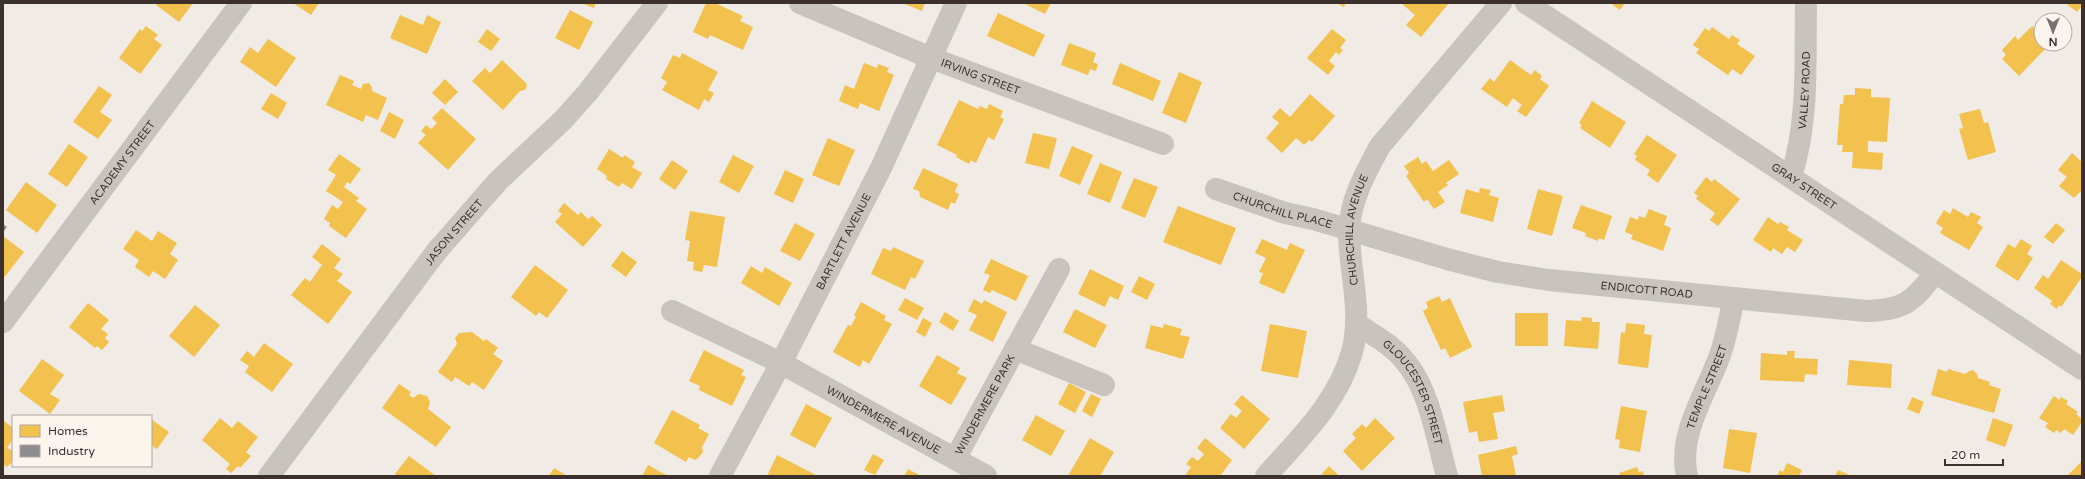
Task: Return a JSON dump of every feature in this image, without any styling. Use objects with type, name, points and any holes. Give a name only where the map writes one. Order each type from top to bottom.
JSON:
[{"type":"street","name":"ACADEMY STREET","points":[[3,322],[241,3]]},
{"type":"street","name":"JASON STREET","points":[[268,476],[436,252],[498,181],[563,120],[588,92],[657,3]]},
{"type":"street","name":"IRVING STREET","points":[[800,3],[931,58],[1163,144]]},
{"type":"street","name":"BARTLETT AVENUE","points":[[720,476],[781,363],[881,168],[956,3]]},
{"type":"street","name":"CHURCHILL AVENUE","points":[[1266,476],[1318,418],[1340,383],[1352,352],[1356,324],[1349,231],[1354,199],[1365,173],[1380,146],[1501,3]]},
{"type":"street","name":"GRAY STREET","points":[[1526,3],[2082,369]]},
{"type":"street","name":"VALLEY ROAD","points":[[1792,177],[1799,150],[1802,123],[1806,58],[1806,3]]},
{"type":"street","name":"CHURCHILL PLACE","points":[[1216,189],[1285,213],[1349,231]]},
{"type":"street","name":"ENDICOTT ROAD","points":[[1349,231],[1460,262],[1523,276],[1866,311],[1887,310],[1906,305],[1920,292],[1935,273]]},
{"type":"street","name":"WINDERMERE PARK","points":[[955,459],[1059,269]]},
{"type":"street","name":"TEMPLE STREET","points":[[1687,476],[1684,456],[1688,434],[1722,349],[1734,298]]},
{"type":"street","name":"WINDERMERE AVENUE","points":[[672,311],[781,363],[986,476]]},
{"type":"street","name":"GLOUCESTER STREET","points":[[1356,324],[1393,348],[1412,369],[1428,404],[1447,476]]},
{"type":"street","name":"WINDERMERE PARK","points":[[1015,350],[1104,384]]},
{"type":"building: Homes","points":[[157,3],[193,3],[179,22],[156,5]]},
{"type":"building: Homes","points":[[293,3],[319,3],[311,15]]},
{"type":"building: Homes","points":[[581,3],[596,3],[594,8]]},
{"type":"building: Homes","points":[[706,3],[715,3],[743,16],[740,21],[753,27],[743,50],[710,35],[708,39],[693,32]]},
{"type":"building: Homes","points":[[902,3],[925,3],[922,11]]},
{"type":"building: Homes","points":[[1023,3],[1051,3],[1045,14]]},
{"type":"building: Homes","points":[[1336,3],[1346,3],[1344,7]]},
{"type":"building: Homes","points":[[1401,3],[1449,3],[1421,37],[1406,25],[1415,15]]},
{"type":"building: Homes","points":[[1610,3],[1625,3],[1620,10]]},
{"type":"building: Homes","points":[[2065,3],[2082,3],[2082,6],[2077,12]]},
{"type":"building: Homes","points":[[570,10],[593,22],[579,50],[555,38]]},
{"type":"building: Homes","points":[[998,13],[1045,35],[1034,57],[987,36]]},
{"type":"building: Homes","points":[[400,15],[423,25],[427,15],[441,22],[427,54],[390,38]]},
{"type":"building: Homes","points":[[146,26],[158,35],[154,39],[162,45],[140,74],[119,58],[140,29],[142,31]]},
{"type":"building: Homes","points":[[2032,26],[2033,52],[2042,52],[2019,76],[2002,59],[2006,55],[2002,50],[2015,36],[2018,40]]},
{"type":"building: Homes","points":[[1712,27],[1729,39],[1732,35],[1740,40],[1737,44],[1755,56],[1741,75],[1732,69],[1728,75],[1696,53],[1699,49],[1693,45],[1705,28],[1709,31]]},
{"type":"building: Homes","points":[[487,29],[500,39],[491,51],[478,42]]},
{"type":"building: Homes","points":[[1332,29],[1346,40],[1340,48],[1343,50],[1339,55],[1336,52],[1329,61],[1335,66],[1328,75],[1307,58]]},
{"type":"building: Homes","points":[[268,39],[296,58],[276,87],[240,62],[250,47],[258,53]]},
{"type":"building: Homes","points":[[1069,43],[1096,53],[1093,62],[1098,64],[1096,71],[1090,69],[1088,75],[1061,65]]},
{"type":"building: Homes","points":[[682,53],[718,72],[708,90],[714,93],[709,102],[704,99],[699,110],[662,90],[667,82],[661,78],[673,55],[680,58]]},
{"type":"building: Homes","points":[[502,60],[526,83],[527,86],[525,90],[520,91],[503,110],[472,81],[485,68],[490,73]]},
{"type":"building: Homes","points":[[1510,60],[1531,75],[1535,70],[1542,76],[1540,79],[1549,86],[1526,117],[1517,111],[1522,105],[1513,98],[1507,107],[1481,89],[1490,78],[1494,82]]},
{"type":"building: Homes","points":[[864,63],[877,68],[878,64],[889,68],[887,72],[894,75],[879,111],[860,103],[858,109],[839,101],[845,85],[854,89]]},
{"type":"building: Homes","points":[[1120,63],[1161,81],[1153,101],[1112,84]]},
{"type":"building: Homes","points":[[1179,72],[1202,82],[1186,123],[1162,113]]},
{"type":"building: Homes","points":[[340,75],[354,81],[352,85],[361,89],[363,84],[369,83],[372,87],[372,91],[387,98],[378,120],[366,115],[363,122],[326,105]]},
{"type":"building: Homes","points":[[445,79],[458,92],[445,105],[432,93]]},
{"type":"building: Homes","points":[[99,86],[112,95],[100,112],[112,120],[98,139],[73,122]]},
{"type":"building: Homes","points":[[1855,88],[1871,89],[1871,97],[1890,98],[1887,142],[1868,141],[1868,152],[1883,153],[1882,170],[1852,168],[1853,152],[1842,152],[1843,145],[1837,145],[1840,104],[1843,104],[1844,95],[1855,95]]},
{"type":"building: Homes","points":[[271,93],[287,103],[278,119],[261,109]]},
{"type":"building: Homes","points":[[1310,94],[1335,116],[1312,142],[1309,140],[1304,145],[1296,138],[1282,153],[1266,138],[1279,123],[1272,117],[1280,108],[1290,117]]},
{"type":"building: Homes","points":[[959,100],[978,109],[980,106],[987,109],[989,104],[1003,111],[1000,117],[1004,119],[994,140],[988,137],[976,163],[971,160],[969,164],[956,157],[957,155],[937,145]]},
{"type":"building: Homes","points":[[1592,101],[1626,122],[1610,148],[1580,128],[1582,125],[1579,123]]},
{"type":"building: Homes","points":[[442,108],[476,139],[448,170],[418,143],[426,135],[421,131],[426,125],[431,129],[437,123],[432,118]]},
{"type":"building: Homes","points":[[1980,109],[1984,123],[1988,122],[1996,152],[1968,160],[1959,129],[1963,128],[1959,114]]},
{"type":"building: Homes","points":[[389,112],[404,120],[395,139],[380,131]]},
{"type":"building: Homes","points":[[1033,133],[1057,138],[1049,169],[1025,163]]},
{"type":"building: Homes","points":[[1647,135],[1677,155],[1658,183],[1647,175],[1650,170],[1635,160],[1637,156],[1634,154]]},
{"type":"building: Homes","points":[[828,138],[855,150],[839,186],[812,175]]},
{"type":"building: Homes","points":[[69,144],[88,157],[67,187],[48,174]]},
{"type":"building: Homes","points":[[1072,146],[1093,155],[1080,185],[1059,176]]},
{"type":"building: Homes","points":[[609,149],[623,158],[624,155],[635,162],[632,167],[642,173],[632,189],[622,183],[619,187],[606,179],[607,176],[597,169]]},
{"type":"building: Homes","points":[[2072,153],[2082,162],[2082,194],[2080,192],[2074,198],[2059,186],[2067,177],[2058,170]]},
{"type":"building: Homes","points":[[339,154],[361,169],[350,184],[347,182],[344,187],[359,198],[356,201],[367,209],[346,238],[329,226],[330,223],[324,219],[332,205],[338,209],[343,202],[326,191],[336,175],[328,170]]},
{"type":"building: Homes","points":[[733,155],[754,166],[739,193],[719,182]]},
{"type":"building: Homes","points":[[1418,157],[1422,164],[1426,161],[1433,171],[1449,160],[1459,174],[1446,183],[1448,185],[1438,192],[1445,202],[1434,209],[1427,199],[1424,202],[1406,176],[1409,173],[1404,166]]},
{"type":"building: Homes","points":[[672,160],[688,171],[675,190],[659,179]]},
{"type":"building: Homes","points":[[1100,163],[1122,172],[1110,203],[1087,194]]},
{"type":"building: Homes","points":[[923,168],[958,184],[955,192],[959,194],[955,204],[951,202],[948,210],[920,197],[919,191],[913,189]]},
{"type":"building: Homes","points":[[785,170],[804,179],[793,203],[774,194]]},
{"type":"building: Homes","points":[[1706,177],[1712,182],[1714,179],[1740,199],[1718,226],[1710,220],[1715,213],[1696,199],[1698,196],[1694,193]]},
{"type":"building: Homes","points":[[1134,178],[1158,187],[1145,218],[1121,208]]},
{"type":"building: Homes","points":[[26,182],[57,205],[37,233],[6,210]]},
{"type":"building: Homes","points":[[1480,188],[1491,190],[1489,195],[1499,198],[1493,222],[1460,213],[1466,189],[1479,193]]},
{"type":"building: Homes","points":[[1538,189],[1563,196],[1552,236],[1527,229]]},
{"type":"building: Homes","points":[[564,203],[578,215],[581,212],[588,219],[592,216],[602,225],[583,247],[555,222],[562,214],[558,211]]},
{"type":"building: Homes","points":[[1581,205],[1612,216],[1604,240],[1599,238],[1598,241],[1585,236],[1586,233],[1572,228]]},
{"type":"building: Homes","points":[[1178,206],[1236,228],[1221,265],[1163,242]]},
{"type":"building: Homes","points":[[1953,208],[1968,217],[1971,212],[1981,217],[1977,223],[1983,227],[1969,250],[1940,233],[1943,228],[1936,223],[1944,210],[1950,214]]},
{"type":"building: Homes","points":[[1649,209],[1667,216],[1664,225],[1671,228],[1663,251],[1631,239],[1633,235],[1625,232],[1630,217],[1638,220],[1639,216],[1645,218]]},
{"type":"building: Homes","points":[[690,211],[725,217],[717,267],[704,265],[702,272],[693,270],[694,262],[687,261],[690,241],[685,240]]},
{"type":"building: Homes","points":[[1768,217],[1778,224],[1780,222],[1789,227],[1787,230],[1803,240],[1795,252],[1787,247],[1782,254],[1773,248],[1771,252],[1753,240]]},
{"type":"building: Homes","points":[[795,223],[815,234],[800,261],[780,251]]},
{"type":"building: Homes","points":[[2056,223],[2065,230],[2053,244],[2044,237]]},
{"type":"building: Homes","points":[[136,230],[152,241],[158,231],[177,243],[170,254],[178,260],[165,279],[153,271],[149,277],[135,267],[139,260],[123,249]]},
{"type":"building: Homes","points":[[3,236],[24,252],[3,279]]},
{"type":"building: Homes","points":[[1262,239],[1287,250],[1290,243],[1305,250],[1284,294],[1259,283],[1263,273],[1259,272],[1266,258],[1255,253]]},
{"type":"building: Homes","points":[[2021,239],[2032,246],[2027,254],[2033,258],[2018,281],[1995,266],[2008,244],[2015,248]]},
{"type":"building: Homes","points":[[322,244],[341,259],[334,268],[343,274],[337,281],[352,292],[328,324],[291,295],[305,278],[310,282],[322,265],[312,257]]},
{"type":"building: Homes","points":[[893,247],[924,261],[915,279],[911,277],[905,290],[871,274],[883,248],[891,251]]},
{"type":"building: Homes","points":[[622,251],[637,262],[626,277],[611,266]]},
{"type":"building: Homes","points":[[991,259],[1028,276],[1016,301],[992,290],[990,293],[983,290],[990,275],[984,273]]},
{"type":"building: Homes","points":[[2061,260],[2082,274],[2082,277],[2061,307],[2059,305],[2057,309],[2050,304],[2052,301],[2034,288],[2043,275],[2048,279]]},
{"type":"building: Homes","points":[[535,265],[568,290],[547,318],[539,312],[536,316],[511,297]]},
{"type":"building: Homes","points":[[751,266],[762,273],[765,267],[792,283],[779,306],[741,283]]},
{"type":"building: Homes","points":[[1090,269],[1124,286],[1118,300],[1110,296],[1105,307],[1078,294]]},
{"type":"building: Homes","points":[[1139,276],[1155,284],[1147,300],[1131,292]]},
{"type":"building: Homes","points":[[1439,296],[1442,302],[1450,298],[1472,347],[1450,358],[1445,348],[1441,350],[1423,311],[1428,308],[1426,302]]},
{"type":"building: Homes","points":[[905,298],[924,308],[917,320],[898,310]]},
{"type":"building: Homes","points":[[974,299],[982,304],[984,300],[1007,312],[993,342],[969,330],[977,315],[968,311]]},
{"type":"building: Homes","points":[[861,302],[886,316],[884,320],[892,324],[869,364],[863,360],[860,367],[833,352],[848,325],[851,326],[856,317],[854,315]]},
{"type":"building: Homes","points":[[88,303],[109,320],[101,329],[108,334],[105,338],[109,342],[102,350],[97,346],[95,348],[69,327]]},
{"type":"building: Homes","points":[[195,305],[220,325],[194,357],[169,336]]},
{"type":"building: Homes","points":[[1075,309],[1107,325],[1095,348],[1063,332]]},
{"type":"building: Homes","points":[[945,312],[959,321],[953,331],[939,322]]},
{"type":"building: Homes","points":[[1515,313],[1548,313],[1548,346],[1515,346]]},
{"type":"building: Homes","points":[[1582,317],[1592,318],[1592,322],[1600,322],[1598,349],[1564,346],[1566,320],[1581,321]]},
{"type":"building: Homes","points":[[923,318],[932,323],[925,337],[916,332]]},
{"type":"building: Homes","points":[[1626,323],[1645,325],[1644,334],[1652,335],[1648,368],[1618,364],[1621,332],[1625,333]]},
{"type":"building: Homes","points":[[1164,324],[1182,329],[1180,335],[1190,337],[1183,359],[1145,348],[1151,325],[1163,328]]},
{"type":"building: Homes","points":[[1270,324],[1307,331],[1298,378],[1261,371]]},
{"type":"building: Homes","points":[[472,332],[484,341],[486,339],[498,348],[493,354],[503,361],[484,390],[472,382],[469,386],[455,377],[452,382],[438,372],[457,344],[455,338],[459,333]]},
{"type":"building: Homes","points":[[264,343],[293,364],[272,392],[245,372],[249,366],[240,360],[247,351],[254,357]]},
{"type":"building: Homes","points":[[704,350],[744,370],[741,375],[746,377],[732,406],[699,390],[700,386],[689,381]]},
{"type":"building: Homes","points":[[1787,351],[1795,351],[1794,358],[1818,359],[1817,375],[1805,374],[1804,382],[1760,380],[1761,353],[1787,355]]},
{"type":"building: Homes","points":[[937,355],[960,368],[957,373],[967,378],[951,405],[919,386]]},
{"type":"building: Homes","points":[[42,359],[64,375],[50,394],[60,400],[50,414],[19,391]]},
{"type":"building: Homes","points":[[1849,360],[1892,364],[1891,388],[1847,385]]},
{"type":"building: Homes","points":[[1938,369],[1947,372],[1948,369],[1965,374],[1973,370],[1977,374],[1978,378],[1990,382],[1989,385],[2001,389],[1994,413],[1931,395]]},
{"type":"building: Homes","points":[[1069,383],[1086,392],[1075,413],[1058,404]]},
{"type":"building: Homes","points":[[399,384],[411,392],[409,395],[413,398],[419,394],[427,396],[430,402],[428,409],[451,427],[436,447],[382,408]]},
{"type":"building: Homes","points":[[1091,394],[1101,399],[1092,417],[1082,411]]},
{"type":"building: Homes","points":[[1242,395],[1270,419],[1244,449],[1220,428],[1231,414],[1236,418],[1242,411],[1234,404]]},
{"type":"building: Homes","points":[[1502,395],[1505,411],[1493,413],[1498,439],[1479,442],[1477,431],[1469,433],[1463,402]]},
{"type":"building: Homes","points":[[2054,396],[2059,400],[2061,397],[2068,401],[2066,404],[2078,412],[2076,414],[2082,419],[2082,422],[2073,435],[2064,429],[2061,433],[2056,430],[2054,433],[2045,427],[2048,423],[2039,418]]},
{"type":"building: Homes","points":[[1912,397],[1924,402],[1919,414],[1907,409]]},
{"type":"building: Homes","points":[[806,404],[832,418],[815,448],[790,435]]},
{"type":"building: Homes","points":[[1621,406],[1647,411],[1640,452],[1619,448],[1620,440],[1615,439]]},
{"type":"building: Homes","points":[[672,410],[700,425],[698,428],[709,434],[702,447],[703,452],[695,460],[689,457],[686,462],[654,443]]},
{"type":"building: Homes","points":[[1036,415],[1065,431],[1051,456],[1022,440]]},
{"type":"building: Homes","points":[[220,418],[232,428],[238,421],[258,437],[246,452],[251,456],[240,468],[238,466],[231,473],[226,469],[230,464],[202,440]]},
{"type":"building: Homes","points":[[1375,418],[1395,438],[1362,471],[1343,451],[1356,438],[1352,434],[1362,424],[1366,428]]},
{"type":"building: Homes","points":[[1993,418],[2013,425],[2005,447],[1986,440]]},
{"type":"building: Homes","points":[[3,420],[12,427],[12,440],[7,448],[12,450],[12,462],[7,467],[3,464]]},
{"type":"building: Homes","points":[[152,420],[169,432],[157,449],[152,446]]},
{"type":"building: Homes","points":[[1729,429],[1757,433],[1750,473],[1723,468]]},
{"type":"building: Homes","points":[[1090,438],[1114,452],[1100,476],[1071,476],[1069,474]]},
{"type":"building: Homes","points":[[1205,438],[1232,460],[1220,476],[1185,476],[1191,467],[1186,464],[1192,457],[1198,461],[1204,454],[1197,448]]},
{"type":"building: Homes","points":[[1516,446],[1518,454],[1512,456],[1516,476],[1482,476],[1478,455]]},
{"type":"building: Homes","points":[[873,454],[884,460],[875,475],[864,470]]},
{"type":"building: Homes","points":[[777,455],[816,475],[816,476],[767,476]]},
{"type":"building: Homes","points":[[409,456],[436,476],[397,476],[395,474]]},
{"type":"building: Homes","points":[[2082,461],[2082,476],[2067,476]]},
{"type":"building: Homes","points":[[1787,463],[1802,470],[1799,476],[1777,476],[1780,470],[1783,472]]},
{"type":"building: Homes","points":[[648,465],[668,476],[642,476]]},
{"type":"building: Homes","points":[[1329,466],[1339,476],[1320,476]]},
{"type":"building: Homes","points":[[1637,467],[1639,472],[1643,471],[1644,476],[1620,476],[1619,473]]},
{"type":"building: Homes","points":[[554,468],[567,476],[549,476]]},
{"type":"building: Homes","points":[[908,469],[921,476],[904,476]]},
{"type":"building: Homes","points":[[1838,470],[1852,476],[1835,476]]},
{"type":"building: Industry","points":[[3,224],[7,227],[3,232]]}]
